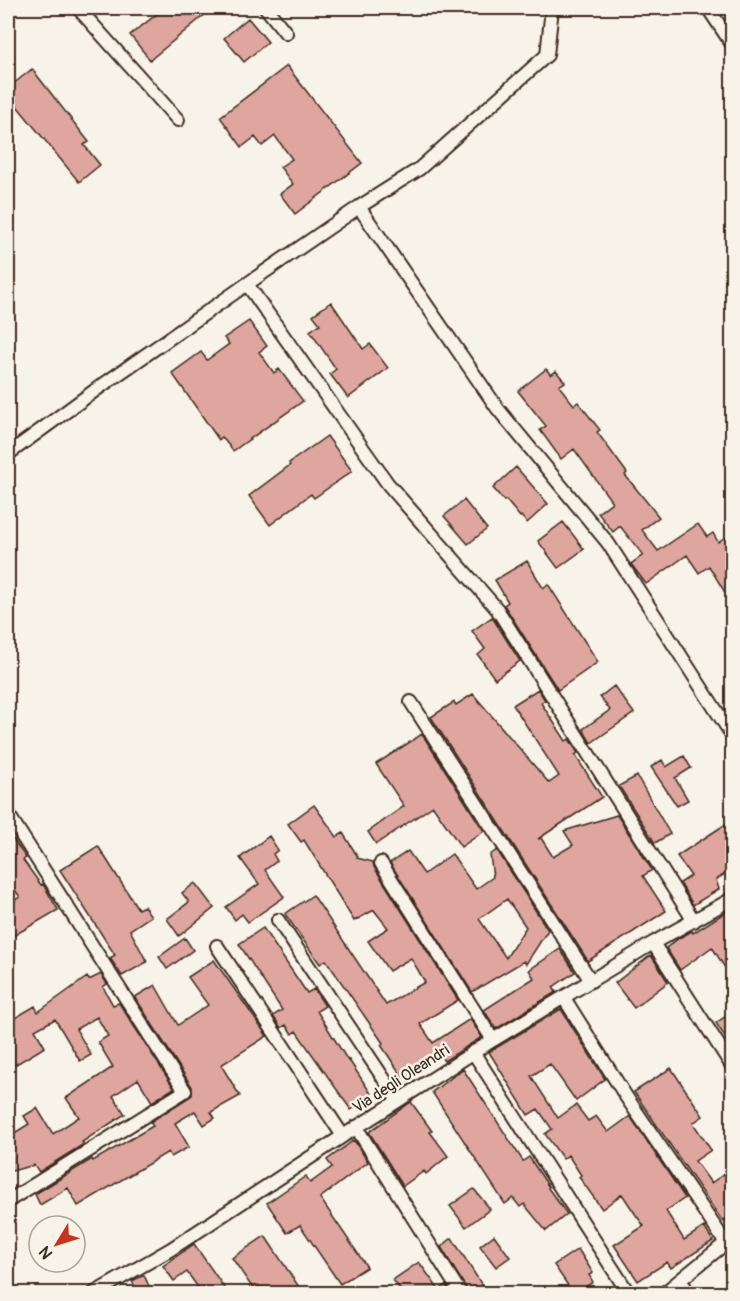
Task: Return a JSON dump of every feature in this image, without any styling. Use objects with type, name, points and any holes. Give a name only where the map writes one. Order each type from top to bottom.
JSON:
[{"type":"street","points":[[78,8],[178,120]]},
{"type":"street","points":[[266,8],[286,33]]},
{"type":"street","points":[[8,454],[247,284],[419,169],[547,55],[552,8]]},
{"type":"street","points":[[708,8],[732,44]]},
{"type":"street","points":[[359,207],[498,409],[608,543],[732,735]]},
{"type":"street","points":[[247,284],[388,484],[497,609],[694,921]]},
{"type":"street","points":[[411,702],[591,981]]},
{"type":"street","points":[[8,814],[185,1090],[8,1201]]},
{"type":"street","points":[[381,863],[493,1040]]},
{"type":"street","name":"Via degli Oleandri","points":[[93,1293],[171,1249],[493,1040],[652,943],[732,899]]},
{"type":"street","points":[[278,921],[398,1100]]},
{"type":"street","points":[[652,943],[732,1066]]},
{"type":"street","points":[[217,946],[343,1136]]},
{"type":"street","points":[[564,998],[627,1098],[729,1241],[663,1293]]},
{"type":"street","points":[[474,1052],[629,1293]]},
{"type":"street","points":[[357,1127],[460,1293]]},
{"type":"street","points":[[681,1281],[689,1293]]},
{"type":"building","points":[[165,8],[213,8],[150,60],[130,35]]},
{"type":"building","points":[[248,18],[268,42],[244,62],[224,38]]},
{"type":"building","points":[[287,66],[362,163],[295,214],[280,194],[293,184],[280,167],[292,159],[275,136],[262,146],[255,137],[242,147],[220,117]]},
{"type":"building","points":[[32,69],[89,142],[84,145],[100,165],[79,182],[8,95],[8,88]]},
{"type":"building","points":[[331,302],[363,349],[370,344],[388,368],[348,398],[330,374],[336,369],[310,331],[320,324],[313,315]]},
{"type":"building","points":[[249,321],[267,346],[259,352],[274,373],[279,369],[303,401],[233,451],[222,437],[219,440],[172,373],[201,352],[207,360],[229,344],[224,338]]},
{"type":"building","points":[[546,369],[551,375],[556,371],[565,382],[559,386],[574,405],[578,402],[600,430],[597,432],[627,473],[625,475],[659,517],[642,530],[658,551],[698,524],[707,537],[713,533],[718,542],[725,537],[732,548],[732,604],[709,566],[699,573],[687,555],[646,584],[631,564],[643,555],[620,526],[613,532],[598,513],[612,502],[574,449],[561,459],[540,430],[546,426],[518,391]]},
{"type":"building","points":[[327,436],[352,471],[314,498],[311,494],[270,525],[249,496]]},
{"type":"building","points":[[516,467],[548,504],[527,523],[493,488]]},
{"type":"building","points":[[464,500],[487,529],[468,544],[444,516]]},
{"type":"building","points":[[563,522],[584,549],[558,568],[538,541]]},
{"type":"building","points":[[527,561],[543,588],[548,584],[598,662],[558,690],[504,605],[508,602],[495,580]]},
{"type":"building","points":[[492,617],[520,661],[495,679],[478,655],[485,649],[472,631]]},
{"type":"building","points":[[614,686],[634,713],[591,743],[583,729],[610,710],[600,697]]},
{"type":"building","points":[[538,689],[545,700],[541,703],[566,741],[569,739],[578,753],[575,755],[602,797],[538,839],[541,838],[553,857],[573,845],[564,831],[617,815],[652,870],[643,876],[666,911],[588,961],[431,717],[454,702],[456,705],[473,694],[549,783],[559,776],[513,705]]},
{"type":"building","points":[[422,734],[484,831],[461,847],[433,806],[376,844],[368,832],[404,806],[376,764]]},
{"type":"building","points":[[684,756],[691,768],[675,778],[688,800],[677,806],[651,767],[662,760],[666,767]]},
{"type":"building","points":[[637,776],[670,834],[655,843],[619,786]]},
{"type":"building","points":[[314,805],[337,837],[343,833],[357,858],[373,862],[458,1000],[420,1024],[433,1043],[470,1019],[482,1037],[444,1061],[440,1055],[404,1079],[381,1045],[383,1043],[326,960],[320,964],[285,914],[313,895],[386,1005],[425,982],[411,958],[389,971],[368,941],[388,928],[374,910],[354,921],[304,840],[301,842],[288,824]]},
{"type":"building","points":[[732,820],[732,869],[716,880],[719,889],[693,905],[680,883],[691,876],[677,856]]},
{"type":"building","points":[[8,832],[26,858],[23,860],[41,885],[43,884],[58,910],[8,939],[8,904],[20,897],[8,880]]},
{"type":"building","points":[[269,836],[278,850],[273,854],[277,861],[265,870],[284,897],[248,922],[242,914],[235,920],[226,907],[259,884],[240,858]]},
{"type":"building","points":[[98,846],[138,909],[144,906],[151,916],[130,930],[147,962],[122,976],[110,958],[115,955],[60,870]]},
{"type":"building","points":[[497,850],[548,930],[526,964],[524,961],[472,992],[390,863],[408,851],[424,874],[452,854],[476,889],[493,877],[490,855]],"holes":[[[507,899],[526,927],[506,958],[479,919]]]},
{"type":"building","points":[[195,883],[214,908],[179,936],[167,919],[189,902],[182,893]]},
{"type":"building","points":[[732,908],[732,979],[712,947],[680,970],[666,948],[679,938],[692,931],[693,933]]},
{"type":"building","points":[[263,928],[307,993],[314,989],[325,1006],[317,1011],[372,1095],[351,1110],[296,1031],[292,1034],[286,1025],[281,1028],[273,1016],[282,1010],[239,944]]},
{"type":"building","points":[[185,938],[193,950],[167,969],[159,957]]},
{"type":"building","points":[[560,949],[575,972],[553,987],[556,992],[496,1029],[484,1010],[534,978],[529,970]]},
{"type":"building","points":[[651,955],[668,982],[634,1008],[615,983]]},
{"type":"building","points":[[214,960],[267,1036],[221,1065],[240,1096],[211,1112],[215,1118],[204,1125],[195,1111],[175,1123],[189,1147],[171,1157],[168,1152],[78,1206],[68,1188],[40,1205],[35,1194],[92,1159],[93,1161],[153,1126],[150,1122],[192,1095],[192,1087],[135,997],[155,985],[178,1025],[208,1005],[188,977]]},
{"type":"building","points":[[101,974],[107,984],[103,987],[113,1005],[119,1003],[174,1088],[152,1102],[138,1079],[113,1096],[125,1114],[82,1142],[84,1144],[39,1172],[34,1165],[8,1172],[8,1137],[29,1124],[24,1116],[37,1108],[53,1134],[79,1117],[66,1098],[113,1067],[98,1042],[108,1036],[97,1017],[76,1029],[91,1055],[80,1061],[55,1019],[35,1030],[45,1047],[8,1069],[8,1022],[35,1006],[38,1012],[87,977],[89,980]]},
{"type":"building","points":[[561,1009],[605,1079],[576,1101],[550,1064],[531,1076],[558,1118],[576,1105],[588,1121],[596,1116],[608,1132],[630,1116],[685,1198],[666,1211],[684,1240],[704,1227],[713,1241],[671,1268],[667,1262],[638,1281],[614,1245],[644,1226],[622,1194],[602,1209],[579,1177],[581,1175],[568,1155],[563,1159],[545,1134],[552,1129],[538,1109],[528,1115],[489,1052]]},
{"type":"building","points":[[732,1012],[732,1048],[716,1023]]},
{"type":"building","points":[[671,1068],[703,1116],[693,1123],[711,1150],[695,1161],[711,1183],[727,1172],[732,1180],[732,1215],[723,1222],[634,1092]]},
{"type":"building","points":[[463,1069],[523,1161],[529,1157],[567,1214],[546,1231],[524,1204],[520,1207],[513,1198],[505,1204],[432,1092]]},
{"type":"building","points":[[411,1102],[448,1156],[426,1174],[424,1171],[403,1186],[369,1132]]},
{"type":"building","points":[[354,1140],[368,1162],[320,1198],[367,1267],[340,1284],[300,1225],[287,1233],[267,1203],[306,1176],[310,1183],[332,1167],[327,1160]]},
{"type":"building","points":[[474,1189],[490,1209],[466,1227],[450,1206]]},
{"type":"building","points":[[494,1235],[510,1257],[496,1267],[480,1246]]},
{"type":"building","points":[[265,1236],[303,1293],[256,1293],[232,1258]]},
{"type":"building","points":[[452,1238],[487,1293],[469,1293],[441,1247]]},
{"type":"building","points":[[194,1244],[228,1293],[202,1293],[187,1272],[174,1281],[163,1266]]},
{"type":"building","points":[[578,1249],[593,1273],[589,1275],[593,1282],[573,1293],[554,1265]]},
{"type":"building","points":[[419,1262],[439,1290],[446,1285],[451,1293],[403,1293],[393,1280]]},
{"type":"building","points":[[144,1275],[153,1293],[138,1293],[132,1281]]}]
